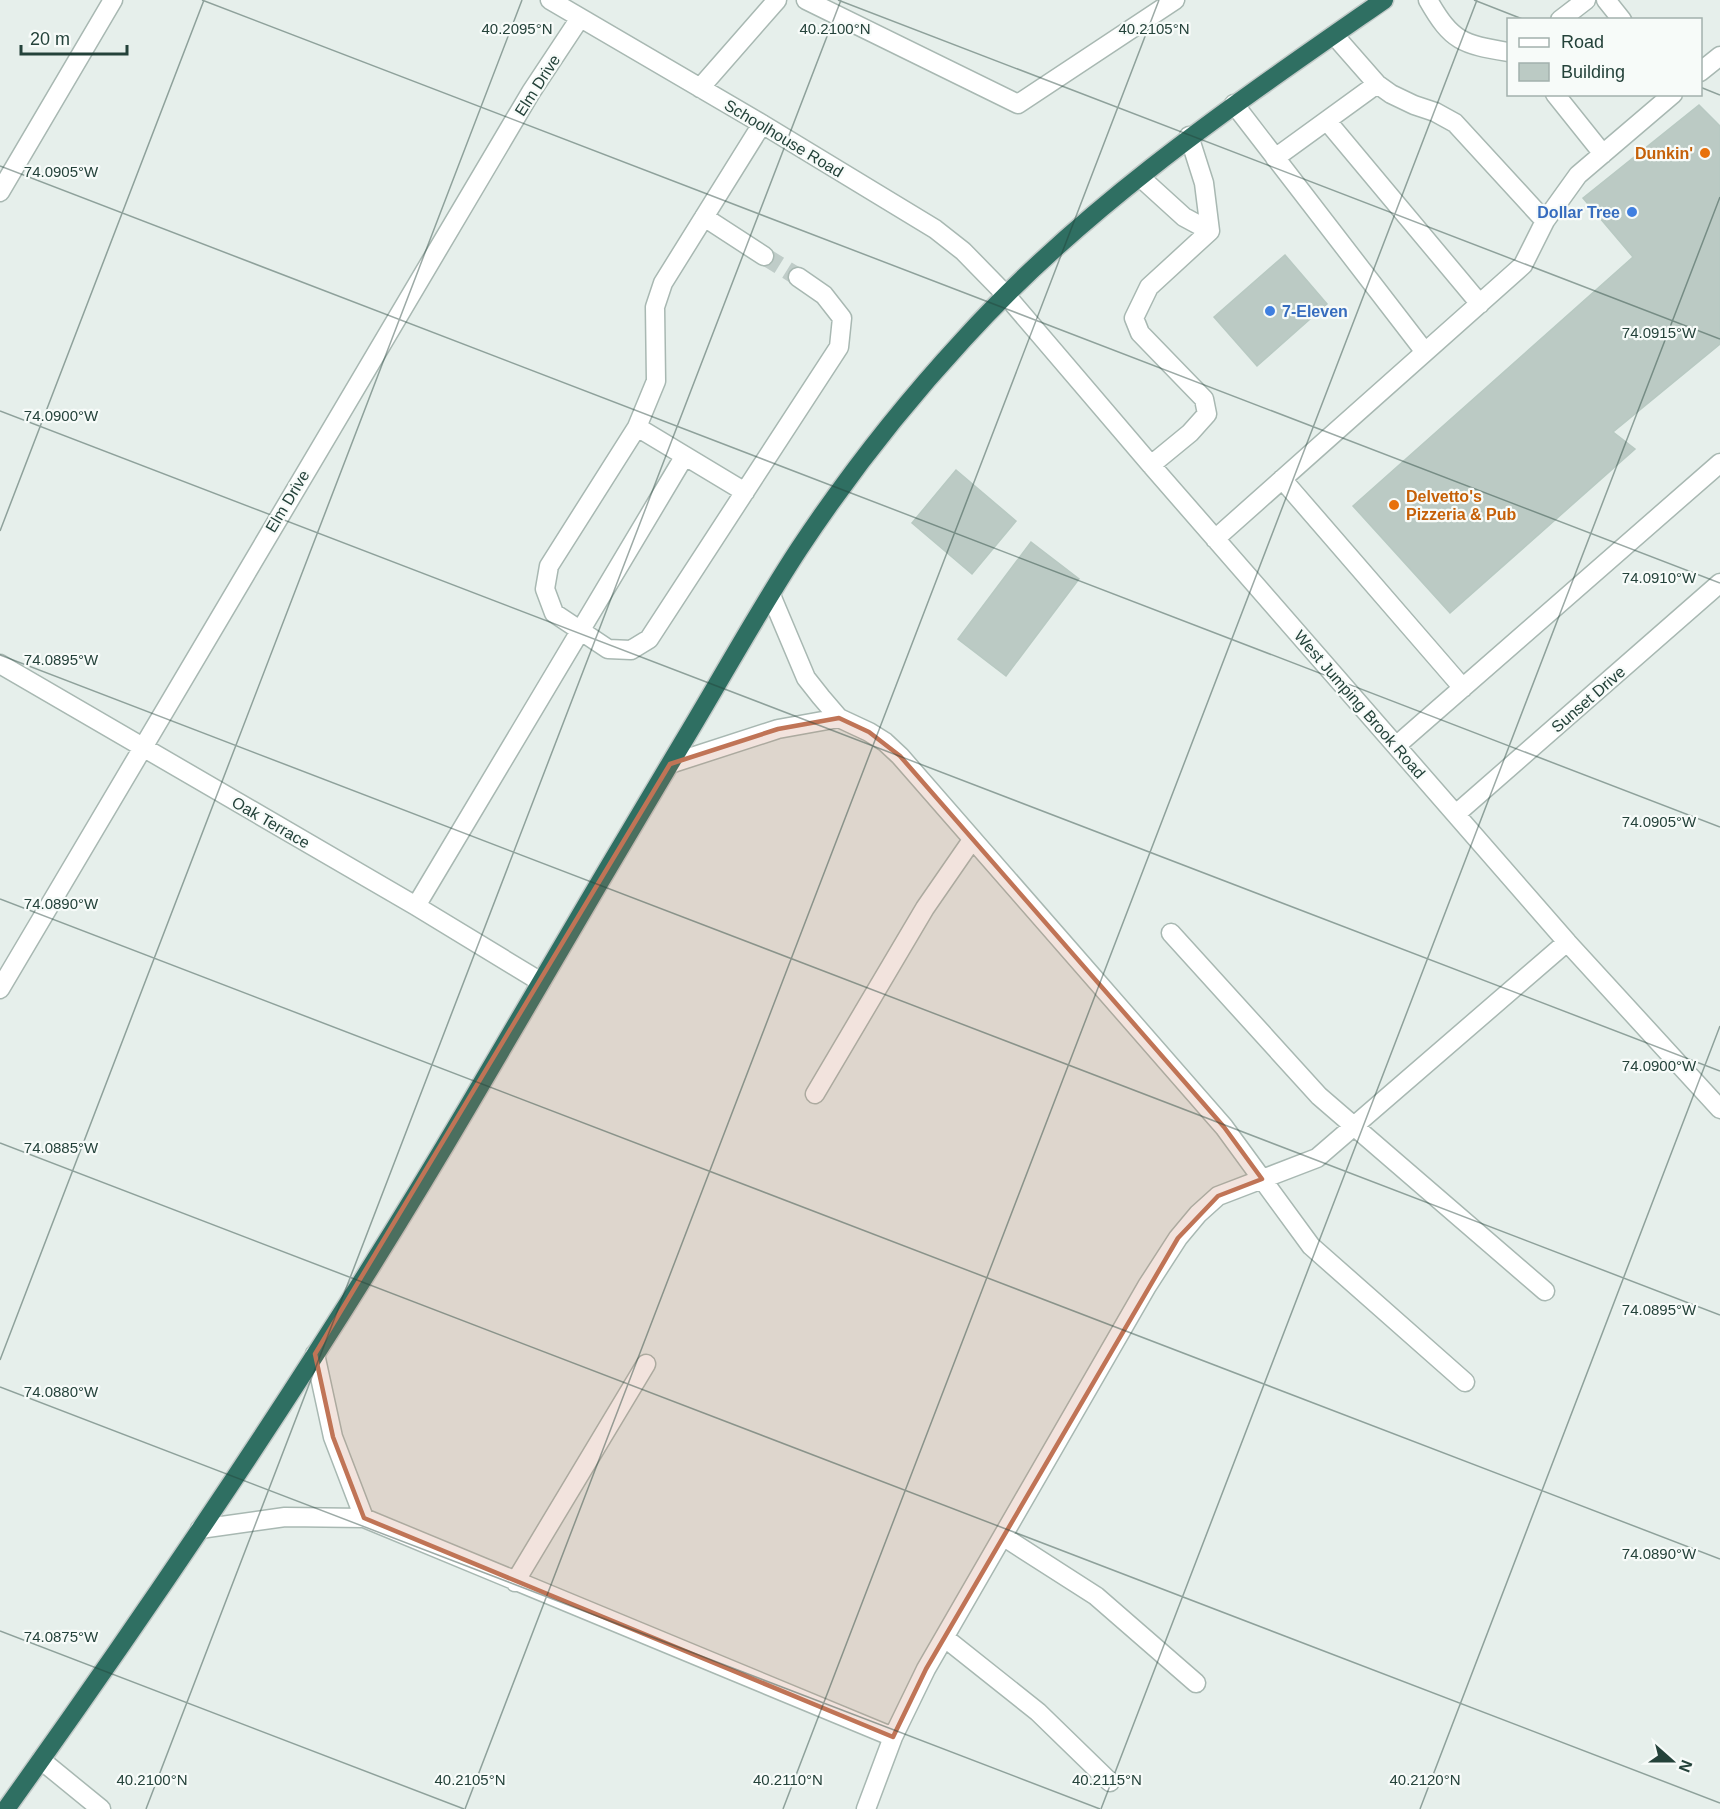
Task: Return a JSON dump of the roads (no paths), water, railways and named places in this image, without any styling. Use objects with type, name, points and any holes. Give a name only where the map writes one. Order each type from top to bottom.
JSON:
[{"type":"highway","points":[[6,1809],[200,1529],[315,1354],[442,1152],[771,595],[825,511],[890,425],[963,339],[1052,249],[1189,136],[1384,0]]},
{"type":"street","points":[[0,192],[113,0]]},
{"type":"street","name":"Schoolhouse Road","points":[[550,0],[762,124],[935,229],[963,251],[1005,294]]},
{"type":"street","points":[[700,88],[777,0]]},
{"type":"street","points":[[806,0],[1018,104],[1176,0]]},
{"type":"street","points":[[1428,0],[1452,34],[1481,48],[1507,52]]},
{"type":"street","points":[[1563,18],[1586,0]]},
{"type":"street","points":[[1607,0],[1620,18]]},
{"type":"street","name":"Elm Drive","points":[[0,989],[519,112],[580,18]]},
{"type":"street","points":[[1334,35],[1377,84],[1391,94],[1455,123],[1545,221]]},
{"type":"street","points":[[1702,71],[1720,56]]},
{"type":"street","points":[[1275,158],[1377,84]]},
{"type":"street","points":[[1557,96],[1603,154]]},
{"type":"street","points":[[1215,539],[1523,265],[1545,221],[1578,175],[1670,96]]},
{"type":"street","points":[[1234,104],[1425,352]]},
{"type":"street","points":[[1327,121],[1480,303]]},
{"type":"street","points":[[762,124],[663,283],[655,307],[656,381],[637,427],[549,566],[544,589],[554,614],[608,649],[631,650],[649,639],[839,347],[842,318],[824,295],[798,278]]},
{"type":"street","points":[[1189,136],[1204,183],[1209,231]]},
{"type":"street","points":[[1140,177],[1184,217],[1209,231]]},
{"type":"street","points":[[704,217],[764,256]]},
{"type":"street","points":[[1151,465],[1190,433],[1207,414],[1204,399],[1140,333],[1134,318],[1149,287],[1209,231]]},
{"type":"street","name":"West Jumping Brook Road","points":[[1005,294],[1215,539],[1567,942],[1720,1108]]},
{"type":"street","points":[[637,427],[745,492]]},
{"type":"street","points":[[416,906],[684,457]]},
{"type":"street","points":[[1396,746],[1720,463]]},
{"type":"street","points":[[1282,479],[1463,688]]},
{"type":"street","name":"Sunset Drive","points":[[1456,814],[1720,583]]},
{"type":"street","points":[[771,595],[806,678],[839,718],[869,732],[885,742],[900,756],[1224,1127],[1311,1246],[1465,1382]]},
{"type":"street","name":"Oak Terrace","points":[[0,664],[542,982]]},
{"type":"street","points":[[670,764],[778,729],[839,718]]},
{"type":"street","points":[[815,1094],[926,908],[972,840]]},
{"type":"street","points":[[1171,933],[1319,1096],[1545,1291]]},
{"type":"street","points":[[866,1809],[892,1737],[926,1669],[1142,1296],[1178,1238],[1198,1214],[1218,1196],[1317,1158],[1567,942]]},
{"type":"street","points":[[315,1354],[333,1437],[364,1518]]},
{"type":"street","points":[[515,1582],[646,1364]]},
{"type":"street","points":[[200,1529],[285,1517],[364,1518],[892,1737]]},
{"type":"street","points":[[1004,1537],[1096,1596],[1196,1683]]},
{"type":"street","points":[[945,1638],[1038,1712],[1110,1782]]},
{"type":"street","points":[[41,1760],[100,1809]]},
{"type":"tunnel","points":[[764,256],[798,277]]},
{"type":"place","name":"Dunkin'","points":[[1705,153]]},
{"type":"place","name":"Dollar Tree","points":[[1632,212]]},
{"type":"place","name":"7-Eleven","points":[[1270,311]]},
{"type":"place","name":"Delvetto's Pizzeria & Pub","points":[[1394,505]]}]
